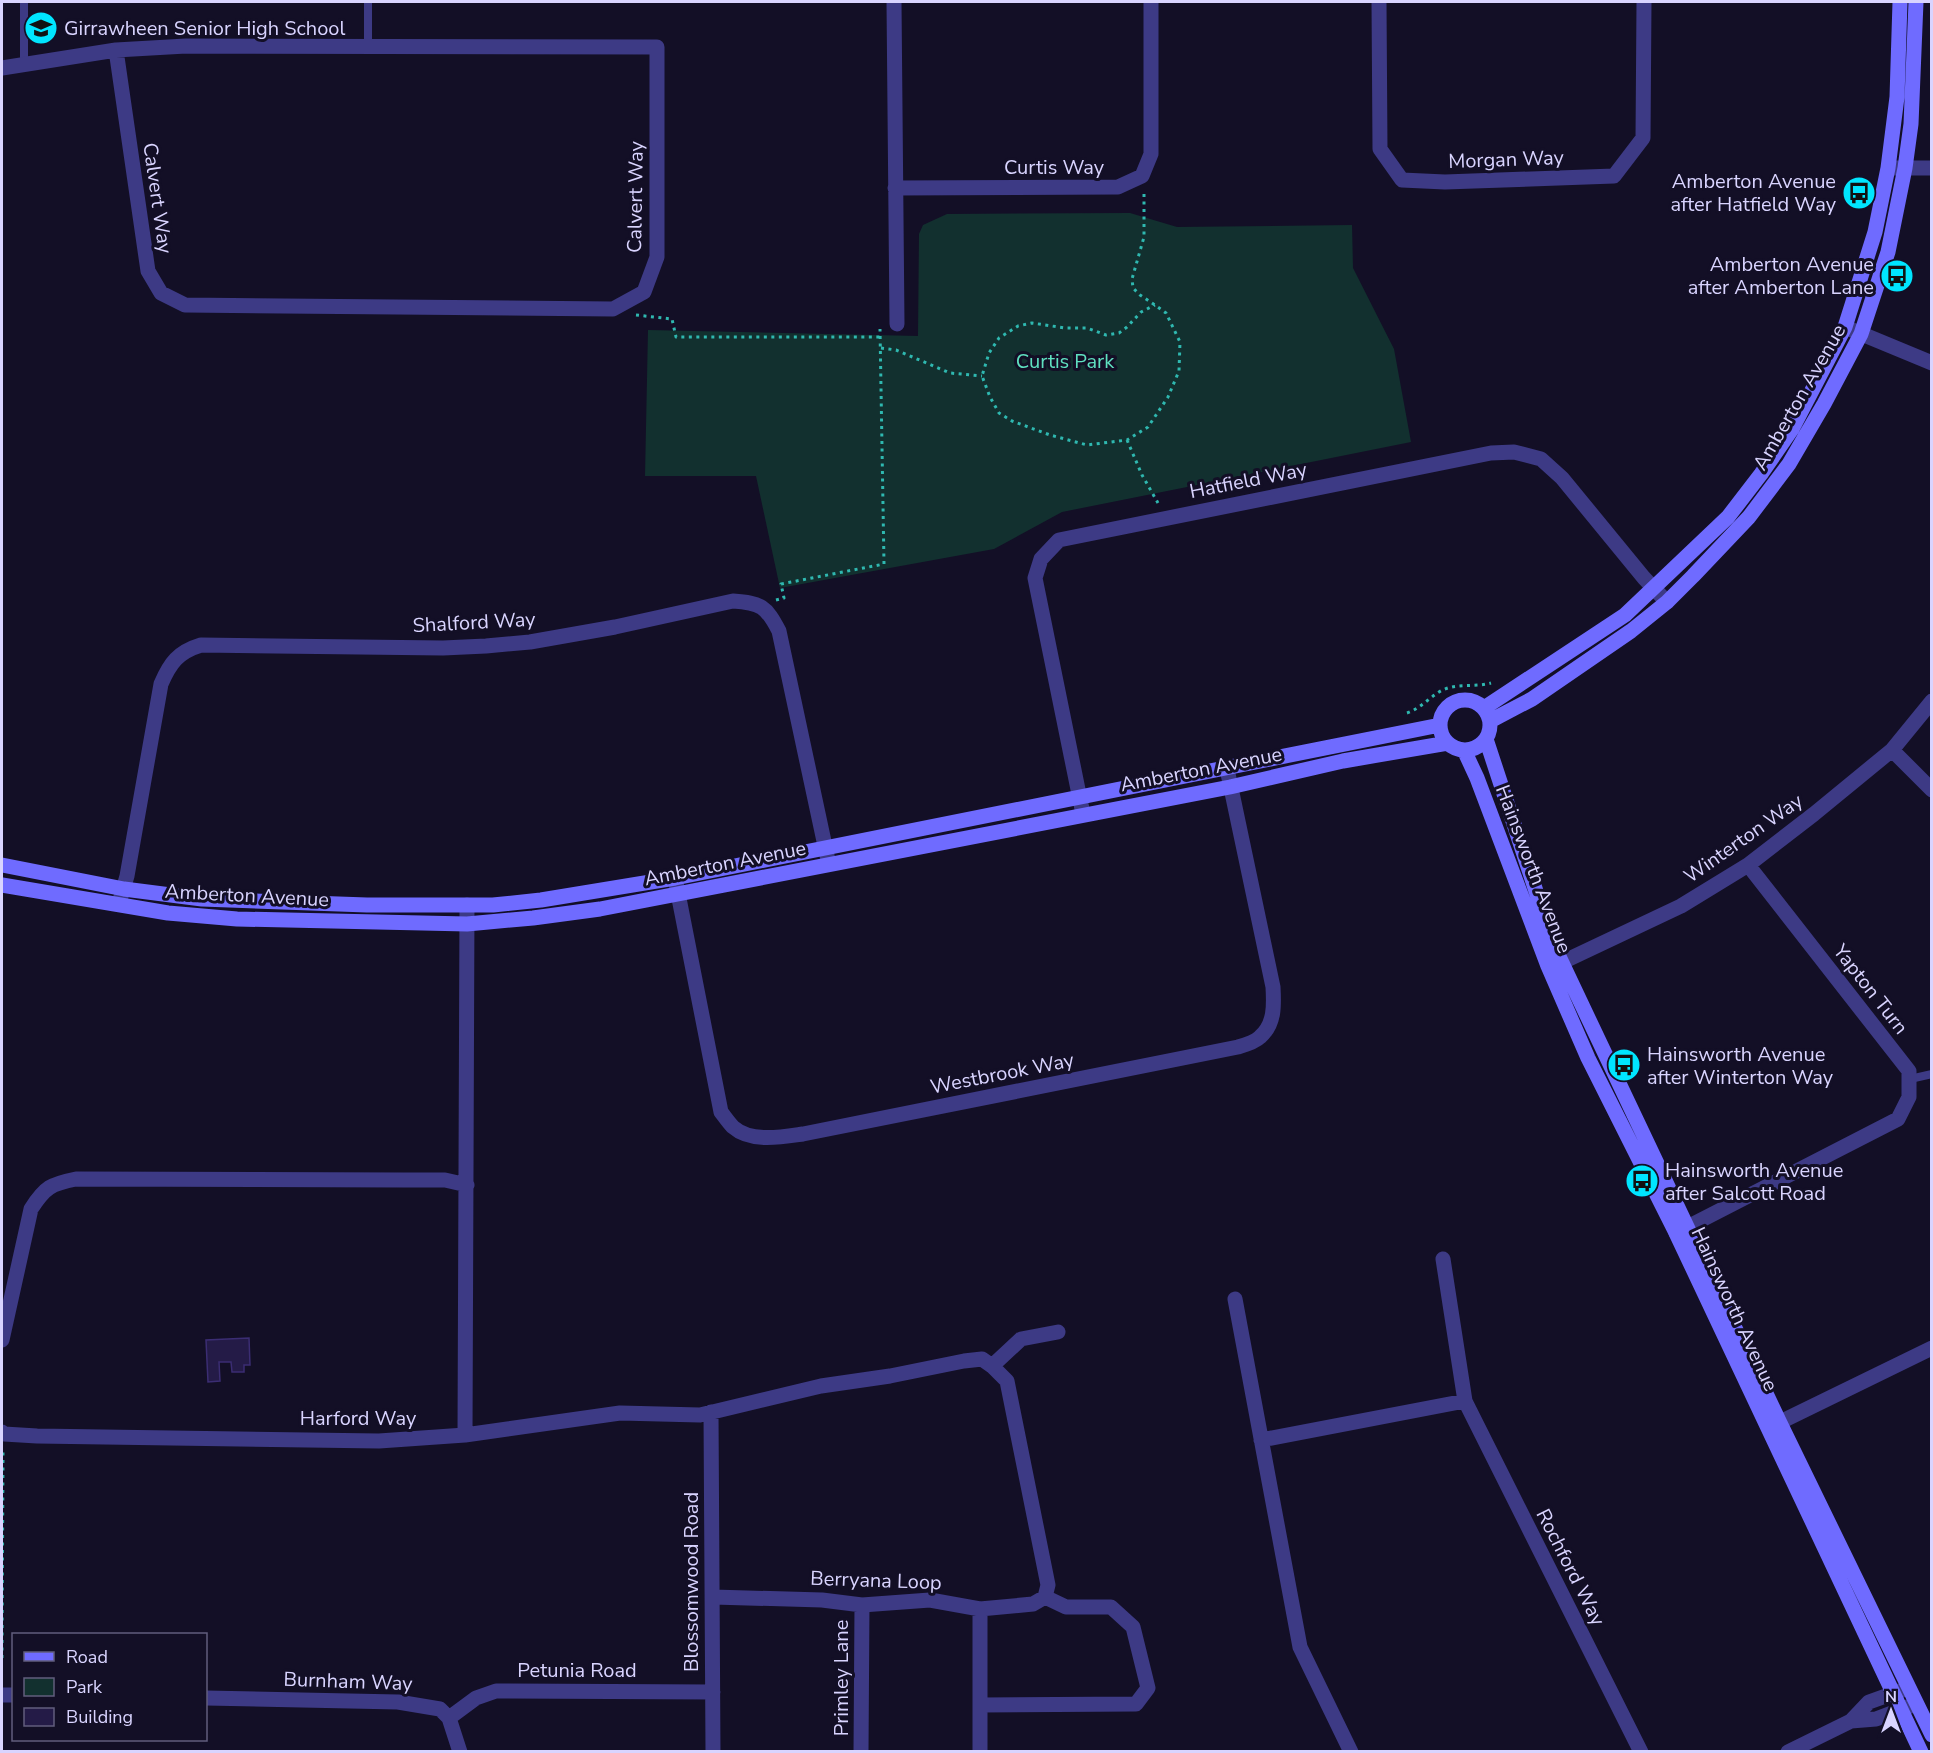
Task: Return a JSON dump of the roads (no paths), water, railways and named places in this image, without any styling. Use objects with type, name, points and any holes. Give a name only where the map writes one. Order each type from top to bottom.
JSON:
[{"type":"street","points":[[894,2],[897,324]]},
{"type":"street","name":"Curtis Way","points":[[895,188],[1118,188],[1142,176],[1151,154],[1151,2]]},
{"type":"street","name":"Morgan Way","points":[[1379,2],[1380,149],[1402,180],[1445,182],[1614,176],[1643,138],[1644,2]]},
{"type":"street","name":"Amberton Avenue","points":[[1487,715],[1625,615],[1654,588],[1728,517],[1792,429],[1845,327],[1875,232],[1888,168],[1897,97],[1900,2]]},
{"type":"street","name":"Amberton Avenue","points":[[1487,715],[1532,699],[1631,632],[1694,576],[1749,517],[1789,464],[1861,333],[1888,252],[1905,168],[1914,84],[1916,2]]},
{"type":"street","name":"Calvert Way","points":[[2,68],[116,51],[186,46],[657,47],[657,257],[644,292],[613,309],[185,305],[161,293],[148,271],[116,51]]},
{"type":"street","points":[[1888,168],[1932,168]]},
{"type":"street","points":[[1845,327],[1932,363]]},
{"type":"street","name":"Hatfield Way","points":[[1083,814],[1035,578],[1041,559],[1059,540],[1491,453],[1514,452],[1541,459],[1562,478],[1667,602]]},
{"type":"street","name":"Shalford Way","points":[[119,905],[124,889],[161,684],[167,670],[187,649],[201,645],[432,648],[486,646],[530,642],[733,601],[750,603],[768,610],[779,631],[826,847]]},
{"type":"street","points":[[1471,700],[1487,715],[1490,728],[1486,739],[1480,745],[1464,750],[1448,743],[1441,732],[1440,725],[1444,711],[1456,701],[1471,700]]},
{"type":"street","name":"Winterton Way","points":[[1555,966],[1681,906],[1748,865],[1892,750],[1932,701]]},
{"type":"street","name":"Amberton Avenue","points":[[2,865],[124,889],[202,899],[367,905],[493,905],[552,899],[675,878],[1440,725]]},
{"type":"street","name":"Hainsworth Avenue","points":[[1486,739],[1554,946],[1555,966]]},
{"type":"street","name":"Amberton Avenue","points":[[2,885],[168,913],[237,919],[467,924],[566,914],[678,894],[1230,787],[1343,761],[1448,743]]},
{"type":"street","name":"Hainsworth Avenue","points":[[1464,750],[1555,966],[1774,1426],[1893,1693],[1932,1735]]},
{"type":"street","points":[[1892,750],[1932,790]]},
{"type":"street","name":"Westbrook Way","points":[[675,878],[721,1112],[735,1129],[755,1137],[775,1138],[803,1134],[1238,1047],[1259,1038],[1270,1023],[1274,1005],[1273,987],[1227,769]]},
{"type":"street","points":[[826,847],[829,863]]},
{"type":"street","name":"Yapton Turn","points":[[1748,865],[1909,1071],[1910,1078]]},
{"type":"street","points":[[467,905],[465,1435],[620,1413],[700,1415],[821,1386],[982,1359],[1007,1381],[1048,1585],[1045,1597],[1066,1606],[1110,1607],[1133,1627],[1148,1688],[1136,1704],[981,1705]]},
{"type":"street","points":[[1682,1231],[1899,1119],[1909,1097],[1910,1078]]},
{"type":"street","points":[[2,1340],[31,1209],[39,1195],[54,1184],[86,1179],[369,1179],[445,1180],[467,1185]]},
{"type":"street","name":"Rochford Way","points":[[1443,1259],[1465,1401],[1641,1752]]},
{"type":"street","points":[[1235,1299],[1300,1647],[1352,1752]]},
{"type":"street","points":[[992,1366],[1021,1339],[1058,1332]]},
{"type":"street","points":[[1774,1426],[1932,1348]]},
{"type":"street","points":[[1262,1440],[1465,1401]]},
{"type":"street","name":"Blossomwood Road","points":[[711,1412],[713,1752]]},
{"type":"street","name":"Hainsworth Avenue","points":[[1774,1426],[1908,1688],[1908,1707],[1921,1752]]},
{"type":"street","name":"Harford Way","points":[[2,1433],[380,1441],[465,1435]]},
{"type":"street","name":"Berryana Loop","points":[[713,1598],[822,1600],[862,1605],[930,1600],[980,1609],[1033,1604],[1045,1597]]},
{"type":"street","name":"Primley Lane","points":[[861,1752],[862,1605]]},
{"type":"street","points":[[980,1609],[980,1752]]},
{"type":"street","points":[[1788,1752],[1851,1721],[1869,1702],[1908,1688]]},
{"type":"street","name":"Petunia Road","points":[[448,1718],[476,1698],[496,1690],[713,1692]]},
{"type":"street","name":"Burnham Way","points":[[207,1698],[398,1701],[440,1708],[448,1718]]},
{"type":"street","points":[[1851,1721],[1876,1719],[1908,1707]]},
{"type":"street","points":[[448,1718],[460,1752]]},
{"type":"lane","points":[[24,2],[24,64]]},
{"type":"lane","points":[[368,2],[368,46]]},
{"type":"lane","points":[[1910,1078],[1932,1074]]},
{"type":"place","name":"Girrawheen Senior High School","points":[[41,28]]},
{"type":"place","name":"Amberton Avenue after Hatfield Way","points":[[1859,193]]},
{"type":"place","name":"Amberton Avenue after Amberton Lane","points":[[1897,276]]},
{"type":"place","name":"Hainsworth Avenue after Winterton Way","points":[[1624,1065]]},
{"type":"place","name":"Hainsworth Avenue after Salcott Road","points":[[1642,1181]]},
{"type":"park label","name":"Curtis Park","points":[[1065,361]]}]
